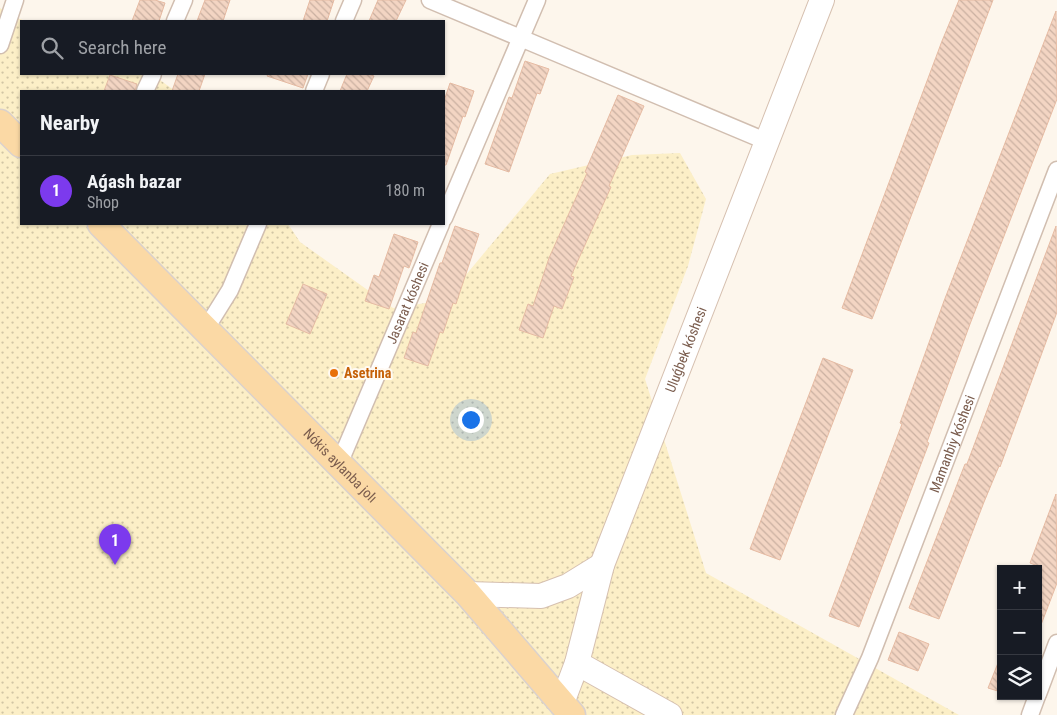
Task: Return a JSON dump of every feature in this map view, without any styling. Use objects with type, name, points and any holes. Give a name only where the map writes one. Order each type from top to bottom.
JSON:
[{"type":"main road","points":[[0,123],[20,143]]},
{"type":"main road","name":"Nókis aylanba jolı","points":[[102,225],[468,594],[536,675],[562,711]]},
{"type":"street","points":[[0,45],[15,0]]},
{"type":"street","points":[[175,20],[184,0]]},
{"type":"street","points":[[344,20],[352,0]]},
{"type":"street","points":[[430,0],[768,142]]},
{"type":"street","points":[[445,216],[537,0]]},
{"type":"street","name":"Uluǵbek kóshesi","points":[[562,711],[577,663],[602,565],[822,0]]},
{"type":"street","points":[[145,90],[153,75]]},
{"type":"street","points":[[314,90],[322,75]]},
{"type":"street","name":"Mamanbiy kóshesi","points":[[844,715],[870,658],[1057,170]]},
{"type":"street","points":[[206,330],[230,290],[258,225]]},
{"type":"street","name":"Jasarat kóshesi","points":[[339,464],[441,225]]},
{"type":"street","points":[[468,594],[541,596],[568,586],[602,565]]},
{"type":"street","points":[[1042,684],[1057,643]]},
{"type":"street","points":[[577,663],[670,715]]},
{"type":"street","points":[[1030,715],[1036,700]]},
{"type":"sand","points":[[0,8],[22,20],[20,20],[20,75],[151,75],[174,90],[20,90],[20,225],[289,225],[300,242],[393,308],[445,300],[550,174],[632,155],[680,153],[706,199],[688,266],[645,379],[706,573],[959,715],[0,715]]},
{"type":"building","points":[[140,0],[155,0],[165,3],[159,20],[132,20]]},
{"type":"building","points":[[205,0],[230,0],[223,20],[197,20]]},
{"type":"building","points":[[310,0],[334,0],[327,20],[303,20]]},
{"type":"building","points":[[378,0],[406,0],[396,20],[369,20]]},
{"type":"building","points":[[959,0],[993,0],[872,319],[842,308]]},
{"type":"building","points":[[1056,11],[1057,99],[970,324],[927,442],[929,443],[859,627],[829,616],[902,424],[900,423],[944,301]]},
{"type":"building","points":[[525,61],[549,69],[540,94],[537,93],[509,172],[485,164],[509,97],[512,98]]},
{"type":"building","points":[[110,75],[137,84],[135,90],[104,90]]},
{"type":"building","points":[[178,75],[205,75],[199,90],[172,90]]},
{"type":"building","points":[[268,75],[308,75],[303,88]]},
{"type":"building","points":[[347,75],[374,76],[367,90],[340,90]]},
{"type":"building","points":[[450,83],[474,91],[446,165],[445,165],[445,98]]},
{"type":"building","points":[[618,95],[644,106],[609,186],[611,187],[571,276],[574,277],[562,309],[554,306],[543,338],[519,330],[528,304],[533,306],[549,258],[587,173],[585,172]]},
{"type":"building","points":[[455,226],[479,234],[456,304],[453,303],[443,333],[440,332],[428,366],[404,358],[413,332],[416,333]]},
{"type":"building","points":[[1056,226],[1057,312],[1000,467],[984,502],[939,619],[909,608],[965,464],[967,464]]},
{"type":"building","points":[[394,234],[418,242],[409,268],[404,266],[389,309],[365,301],[374,275],[379,277]]},
{"type":"building","points":[[303,284],[327,294],[310,334],[286,324]]},
{"type":"building","points":[[823,358],[853,370],[780,560],[750,549]]},
{"type":"building","points":[[1056,494],[1057,583],[1042,622],[1042,565],[1030,563]]},
{"type":"building","points":[[899,632],[929,644],[918,671],[888,660]]},
{"type":"building","points":[[997,666],[997,691],[988,688]]},
{"type":"place","name":"Asetrina","points":[[334,373]]},
{"type":"place","name":"Aǵash bazar","points":[[115,565]]}]
